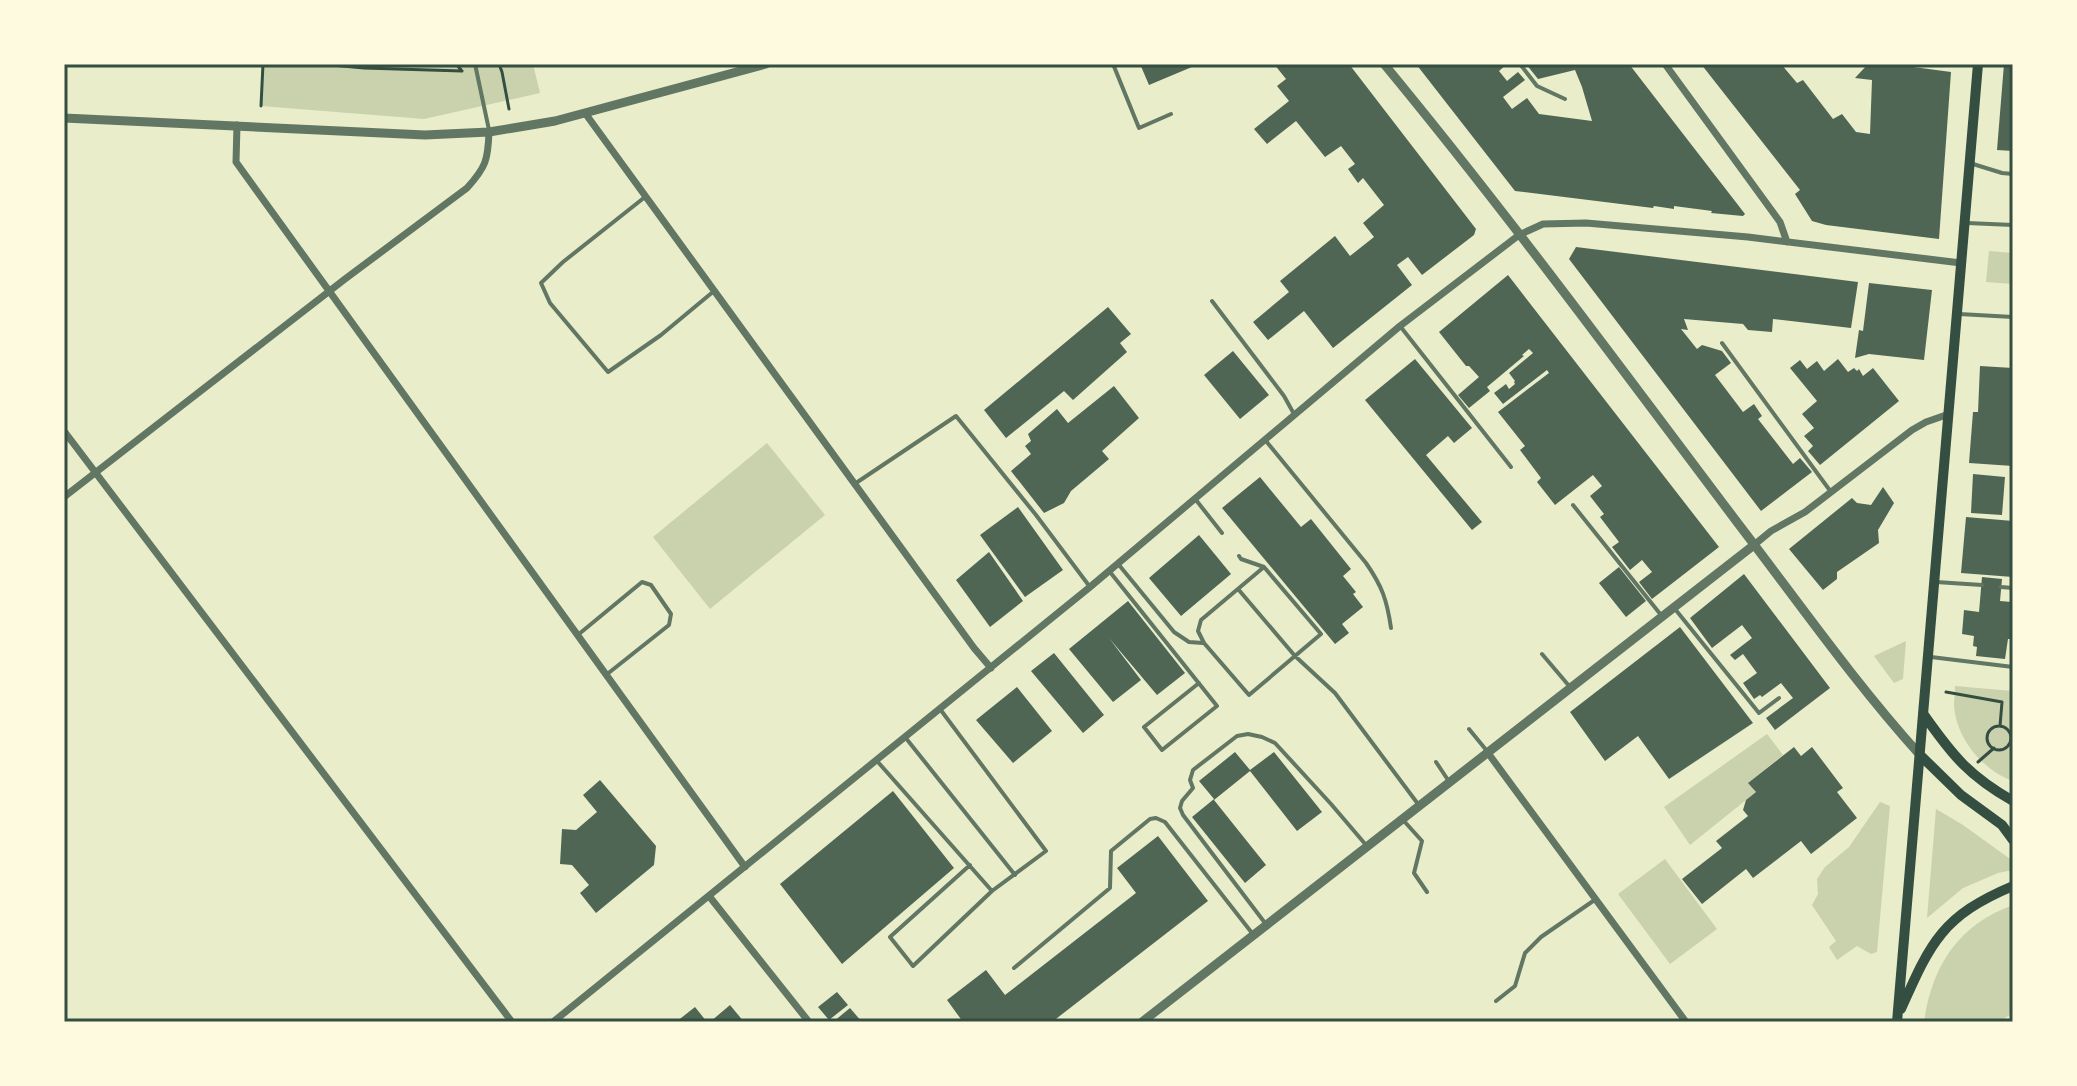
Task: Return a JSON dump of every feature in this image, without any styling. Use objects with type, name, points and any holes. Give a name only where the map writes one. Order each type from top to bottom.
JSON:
[{"type":"main road","points":[[1897,1020],[1978,64]]},
{"type":"main road","points":[[1924,715],[1968,771],[2013,801]]},
{"type":"main road","points":[[1920,755],[1961,795],[2008,826],[2013,840]]},
{"type":"main road","points":[[1897,1020],[1920,966],[1941,932],[1971,907],[2013,886]]},
{"type":"street","points":[[64,118],[425,135],[489,132],[555,121],[766,64]]},
{"type":"street","points":[[1384,64],[1519,235],[1843,663],[1920,755]]},
{"type":"street","points":[[1665,64],[1780,222],[1787,242]]},
{"type":"street","points":[[585,113],[991,668]]},
{"type":"street","points":[[237,125],[236,162],[745,867]]},
{"type":"street","points":[[64,497],[467,188],[481,172],[488,154],[489,132]]},
{"type":"street","points":[[553,1022],[1090,587],[1400,326],[1519,235],[1543,224],[1586,223],[1787,242],[1961,263]]},
{"type":"street","points":[[1142,1022],[1771,531],[1805,512],[1912,430],[1949,414]]},
{"type":"street","points":[[64,431],[512,1022]]},
{"type":"street","points":[[1488,753],[1686,1022]]},
{"type":"street","points":[[709,896],[809,1022]]},
{"type":"lane","points":[[475,64],[489,132]]},
{"type":"lane","points":[[1113,64],[1139,128],[1171,114]]},
{"type":"lane","points":[[1520,64],[1537,86],[1565,99]]},
{"type":"lane","points":[[1970,164],[2013,174]]},
{"type":"lane","points":[[646,197],[618,216],[541,283],[550,303],[608,372],[661,335],[714,291]]},
{"type":"lane","points":[[1965,223],[2013,225]]},
{"type":"lane","points":[[1212,301],[1284,396],[1294,414]]},
{"type":"lane","points":[[1956,314],[2013,317]]},
{"type":"lane","points":[[1400,326],[1511,467]]},
{"type":"lane","points":[[1722,343],[1831,492]]},
{"type":"lane","points":[[854,484],[956,416],[1090,587]]},
{"type":"lane","points":[[1265,439],[1379,582],[1388,603],[1391,628]]},
{"type":"lane","points":[[1195,498],[1222,533]]},
{"type":"lane","points":[[1573,505],[1662,616]]},
{"type":"lane","points":[[1239,556],[1264,567],[1321,634],[1249,695],[1204,643],[1198,631],[1201,620],[1264,567]]},
{"type":"lane","points":[[1117,563],[1174,632],[1189,642],[1204,643]]},
{"type":"lane","points":[[1109,570],[1199,683],[1217,706],[1162,750],[1144,727],[1199,683]]},
{"type":"lane","points":[[578,635],[642,582],[651,585],[671,614],[669,625],[606,675]]},
{"type":"lane","points":[[1935,582],[1982,585]]},
{"type":"lane","points":[[2001,587],[2013,588]]},
{"type":"lane","points":[[1238,589],[1295,656],[1335,693],[1419,806]]},
{"type":"lane","points":[[1674,607],[1759,713],[1779,698]]},
{"type":"lane","points":[[1542,654],[1570,687]]},
{"type":"lane","points":[[1928,657],[2013,667]]},
{"type":"lane","points":[[940,709],[1046,851],[992,891],[913,966],[890,937],[970,865]]},
{"type":"lane","points":[[1469,729],[1488,753]]},
{"type":"lane","points":[[1266,925],[1180,808],[1193,788],[1190,780],[1193,770],[1237,736],[1248,734],[1275,743],[1367,847]]},
{"type":"lane","points":[[905,737],[1015,875]]},
{"type":"lane","points":[[876,760],[992,891]]},
{"type":"lane","points":[[1436,762],[1450,783]]},
{"type":"lane","points":[[1014,968],[1110,888],[1111,851],[1150,819],[1156,818],[1165,822],[1254,935]]},
{"type":"lane","points":[[1402,820],[1422,841],[1414,873],[1427,892]]},
{"type":"lane","points":[[1496,1001],[1515,986],[1525,953],[1541,937],[1596,899]]},
{"type":"path","points":[[261,106],[263,64]]},
{"type":"path","points":[[321,64],[462,71],[456,64]]},
{"type":"path","points":[[499,64],[509,109]]},
{"type":"path","points":[[1946,692],[2002,702],[2000,726]]},
{"type":"path","points":[[2000,726],[2011,733],[2011,746],[2000,750],[1988,743],[1987,735],[1992,729],[2000,726]]},
{"type":"path","points":[[1974,766],[1994,748]]},
{"type":"green space","points":[[263,64],[533,64],[540,93],[424,119],[261,106]]},
{"type":"green space","points":[[1989,251],[2013,253],[2013,284],[1986,282]]},
{"type":"green space","points":[[767,443],[825,515],[710,609],[653,537]]},
{"type":"green space","points":[[1906,641],[1903,679],[1894,683],[1874,656]]},
{"type":"green space","points":[[1955,686],[2013,691],[2013,781],[1981,761],[1965,741],[1956,717]]},
{"type":"green space","points":[[1767,734],[1783,755],[1749,782],[1756,792],[1690,845],[1664,807]]},
{"type":"green space","points":[[1880,802],[1890,806],[1877,952],[1871,954],[1857,946],[1837,960],[1829,947],[1836,941],[1812,905],[1818,894],[1817,879],[1825,867],[1849,847]]},
{"type":"green space","points":[[1936,809],[2013,861],[2013,870],[1963,888],[1927,918]]},
{"type":"green space","points":[[1665,859],[1717,929],[1670,964],[1618,894]]},
{"type":"green space","points":[[2013,905],[2013,1013],[1999,1022],[1924,1022],[1934,983],[1951,950],[1977,924]]},
{"type":"building","points":[[1140,64],[1199,64],[1149,85]]},
{"type":"building","points":[[1274,64],[1349,64],[1476,229],[1474,235],[1422,275],[1408,257],[1397,265],[1412,285],[1333,348],[1304,311],[1268,340],[1253,322],[1289,292],[1280,281],[1335,236],[1350,256],[1374,237],[1363,223],[1384,205],[1363,178],[1358,183],[1348,169],[1355,164],[1341,146],[1325,157],[1296,121],[1267,144],[1254,129],[1289,101],[1277,86],[1286,79]]},
{"type":"building","points":[[1416,64],[1507,64],[1499,71],[1507,81],[1518,72],[1525,80],[1503,97],[1512,109],[1527,98],[1539,114],[1592,121],[1575,70],[1538,79],[1526,64],[1629,64],[1745,214],[1711,213],[1674,206],[1674,209],[1653,208],[1515,191]]},
{"type":"building","points":[[1701,64],[1781,64],[1797,83],[1803,80],[1833,119],[1842,114],[1856,132],[1870,134],[1872,80],[1855,78],[1868,64],[1951,72],[1939,239],[1812,221],[1795,194],[1800,190]]},
{"type":"building","points":[[2004,64],[2013,64],[2013,151],[1997,150]]},
{"type":"building","points":[[1576,247],[1858,282],[1851,328],[1773,319],[1772,332],[1748,330],[1743,324],[1684,319],[1688,330],[1681,329],[1697,349],[1702,345],[1722,351],[1731,363],[1715,375],[1743,412],[1754,404],[1762,416],[1758,419],[1793,464],[1800,458],[1812,472],[1761,511],[1569,259]]},
{"type":"building","points":[[1508,275],[1719,547],[1652,599],[1639,582],[1652,572],[1642,560],[1630,570],[1612,547],[1619,542],[1600,517],[1604,514],[1590,496],[1602,486],[1593,475],[1555,505],[1537,482],[1541,478],[1520,450],[1525,446],[1498,412],[1549,373],[1547,370],[1503,404],[1494,393],[1506,384],[1509,389],[1515,384],[1509,373],[1533,353],[1529,349],[1522,355],[1487,387],[1490,391],[1469,408],[1458,395],[1479,377],[1466,366],[1439,332]]},
{"type":"building","points":[[1869,283],[1932,290],[1924,360],[1869,354],[1855,358],[1859,330],[1863,331]]},
{"type":"building","points":[[1108,307],[1131,334],[1120,343],[1127,352],[1073,400],[1064,391],[1006,438],[984,410]]},
{"type":"building","points":[[1233,351],[1269,395],[1240,419],[1204,375]]},
{"type":"building","points":[[1415,359],[1472,428],[1454,443],[1448,436],[1426,455],[1482,522],[1472,530],[1365,400]]},
{"type":"building","points":[[1838,359],[1848,372],[1859,369],[1863,376],[1873,368],[1899,401],[1820,465],[1808,451],[1813,446],[1804,436],[1814,428],[1802,414],[1817,401],[1790,368],[1800,360],[1807,369],[1817,361],[1824,371]]},
{"type":"building","points":[[1980,366],[2013,368],[2013,466],[1969,463],[1973,412],[1978,412]]},
{"type":"building","points":[[1114,386],[1139,418],[1102,451],[1109,459],[1071,491],[1064,503],[1044,513],[1011,471],[1031,454],[1025,446],[1031,441],[1028,434],[1057,409],[1068,423]]},
{"type":"building","points":[[1973,474],[2005,477],[2002,515],[1971,513]]},
{"type":"building","points":[[1260,477],[1301,527],[1311,519],[1351,569],[1343,576],[1363,607],[1342,624],[1349,633],[1335,644],[1222,508]]},
{"type":"building","points":[[1883,487],[1894,503],[1878,530],[1879,543],[1837,572],[1837,579],[1823,590],[1789,549],[1852,498],[1857,503],[1871,505]]},
{"type":"building","points":[[1018,507],[1063,570],[1025,597],[980,535]]},
{"type":"building","points":[[1966,517],[2013,521],[2013,577],[1961,573]]},
{"type":"building","points":[[1199,535],[1231,574],[1181,616],[1149,578]]},
{"type":"building","points":[[989,552],[1023,601],[990,627],[956,580]]},
{"type":"building","points":[[1619,567],[1646,601],[1626,617],[1599,583]]},
{"type":"building","points":[[1744,574],[1830,688],[1775,730],[1766,718],[1793,698],[1781,683],[1754,699],[1743,683],[1757,673],[1743,654],[1735,660],[1730,655],[1752,638],[1742,625],[1712,648],[1690,618]]},
{"type":"building","points":[[1982,577],[2002,579],[2000,601],[2012,602],[2013,639],[2008,639],[2005,659],[1976,656],[1974,636],[1962,634],[1964,610],[1979,612]]},
{"type":"building","points":[[1128,601],[1185,673],[1157,695],[1109,638],[1141,680],[1113,702],[1069,649]]},
{"type":"building","points":[[1680,627],[1753,723],[1669,779],[1638,736],[1605,761],[1570,712]]},
{"type":"building","points":[[1054,653],[1104,715],[1083,733],[1031,671]]},
{"type":"building","points":[[1017,687],[1052,731],[1013,763],[976,720]]},
{"type":"building","points":[[1794,747],[1801,756],[1812,747],[1843,788],[1837,792],[1857,818],[1811,854],[1801,841],[1753,878],[1746,869],[1702,904],[1682,879],[1722,848],[1716,841],[1748,816],[1743,810],[1746,800],[1756,792],[1748,783]]},
{"type":"building","points":[[1235,752],[1250,770],[1274,752],[1322,812],[1297,831],[1250,771],[1214,800],[1266,865],[1245,883],[1192,817],[1214,799],[1199,781]]},
{"type":"building","points":[[600,780],[656,846],[654,865],[596,913],[580,893],[589,885],[572,865],[560,864],[562,829],[576,830],[597,812],[583,795]]},
{"type":"building","points":[[893,791],[954,868],[842,964],[780,884]]},
{"type":"building","points":[[1158,836],[1208,901],[1052,1022],[963,1022],[947,1000],[986,970],[1005,995],[1136,893],[1117,868]]},
{"type":"building","points":[[837,992],[848,1005],[829,1020],[818,1007]]},
{"type":"building","points":[[730,1005],[744,1022],[710,1022]]},
{"type":"building","points":[[695,1007],[707,1022],[676,1022]]},
{"type":"building","points":[[850,1008],[862,1022],[833,1022]]}]
